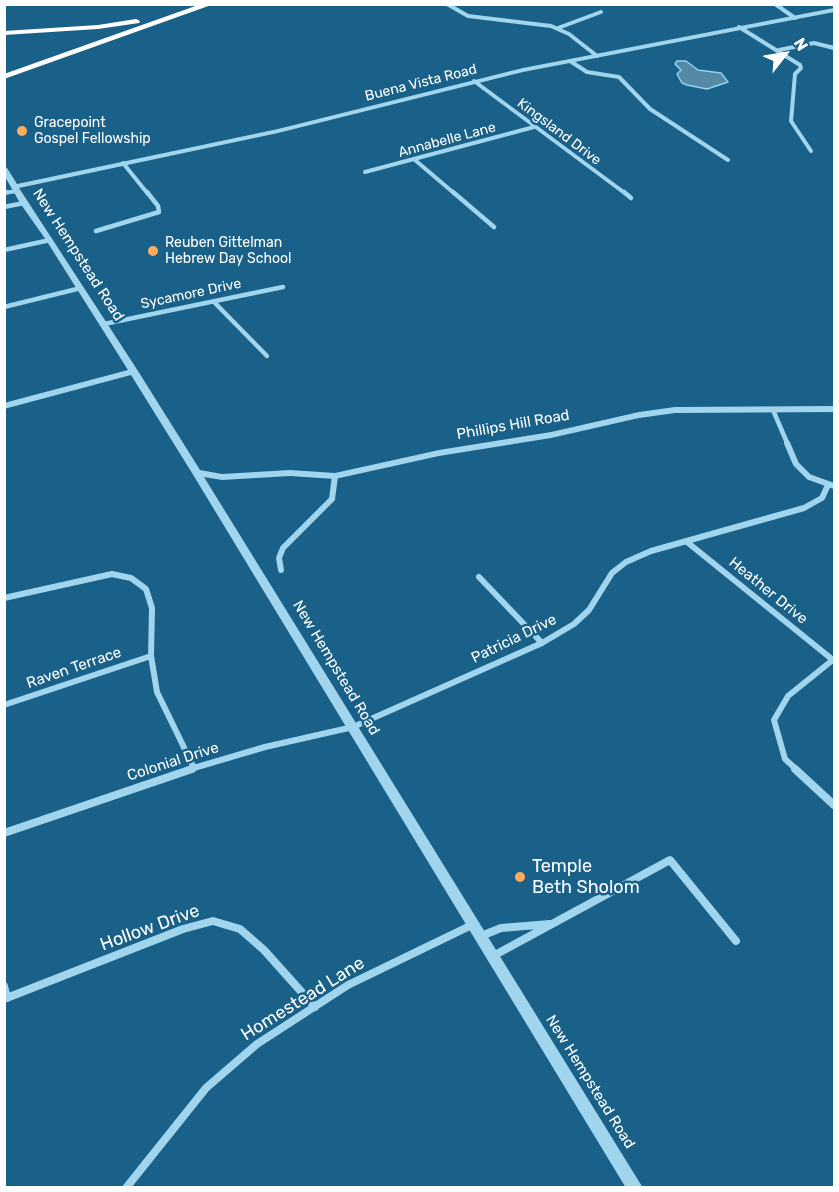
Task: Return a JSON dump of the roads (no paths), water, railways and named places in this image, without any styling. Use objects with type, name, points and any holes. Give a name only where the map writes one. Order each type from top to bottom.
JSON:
[{"type":"highway","points":[[4,34],[117,25],[190,4]]},
{"type":"highway","points":[[4,70],[190,4]]},
{"type":"highway","points":[[4,77],[210,4]]},
{"type":"highway","points":[[4,34],[46,31],[58,34],[62,43],[4,70]]},
{"type":"street","points":[[447,4],[468,16],[533,22],[558,28],[597,56]]},
{"type":"street","points":[[775,4],[795,18]]},
{"type":"street","name":"Buena Vista Road","points":[[16,189],[123,163],[278,131],[474,81],[834,10]]},
{"type":"street","points":[[558,28],[601,12]]},
{"type":"street","points":[[740,27],[800,64],[801,68],[795,74],[791,121],[811,151]]},
{"type":"street","points":[[779,50],[814,43],[834,48]]},
{"type":"street","points":[[570,61],[587,72],[619,77],[650,109],[728,160]]},
{"type":"street","name":"Kingsland Drive","points":[[474,81],[631,198]]},
{"type":"street","name":"Annabelle Lane","points":[[365,172],[534,127]]},
{"type":"street","points":[[415,160],[494,227]]},
{"type":"street","points":[[96,231],[159,212],[158,206],[123,163]]},
{"type":"street","name":"New Hempstead Road","points":[[4,168],[24,203],[134,371],[635,1188]]},
{"type":"street","points":[[4,194],[16,189]]},
{"type":"street","points":[[4,207],[24,203]]},
{"type":"street","points":[[4,250],[50,240]]},
{"type":"street","name":"Sycamore Drive","points":[[104,324],[283,287]]},
{"type":"street","points":[[4,308],[81,288]]},
{"type":"street","points":[[214,302],[267,356]]},
{"type":"street","points":[[4,406],[134,371]]},
{"type":"street","name":"Phillips Hill Road","points":[[197,473],[222,477],[290,473],[335,476],[440,453],[551,435],[639,415],[675,410],[834,409]]},
{"type":"street","points":[[773,410],[796,464],[809,477],[831,486]]},
{"type":"street","points":[[281,570],[279,558],[283,548],[332,499],[335,492],[335,476]]},
{"type":"street","name":"Patricia Drive","points":[[352,727],[542,643],[582,617],[612,573],[626,562],[651,551],[804,508],[822,498],[831,486]]},
{"type":"street","name":"Heather Drive","points":[[687,542],[834,659]]},
{"type":"street","points":[[4,598],[112,574],[131,578],[146,589],[153,608],[151,656],[157,692],[194,768]]},
{"type":"street","points":[[479,577],[542,643]]},
{"type":"street","name":"Raven Terrace","points":[[4,705],[151,656]]},
{"type":"street","points":[[834,659],[788,696],[774,720],[785,759],[834,805]]},
{"type":"street","name":"Colonial Drive","points":[[4,833],[194,768],[265,747],[352,727]]},
{"type":"street","points":[[493,956],[670,860],[736,941]]},
{"type":"street","name":"Hollow Drive","points":[[6,999],[183,929],[213,921],[240,929],[264,950],[315,1007]]},
{"type":"street","name":"Homestead Lane","points":[[126,1188],[206,1088],[257,1044],[348,985],[475,924]]},
{"type":"street","points":[[481,936],[501,928],[554,924]]},
{"type":"street","points":[[4,986],[6,999]]},
{"type":"water","points":[[677,61],[686,61],[698,70],[721,73],[728,82],[707,89],[682,83],[677,74],[681,70],[675,64]]},
{"type":"place","name":"Gracepoint Gospel Fellowship","points":[[22,131]]},
{"type":"place","name":"Reuben Gittelman Hebrew Day School","points":[[153,251]]},
{"type":"place","name":"Temple Beth Sholom","points":[[520,877]]}]
